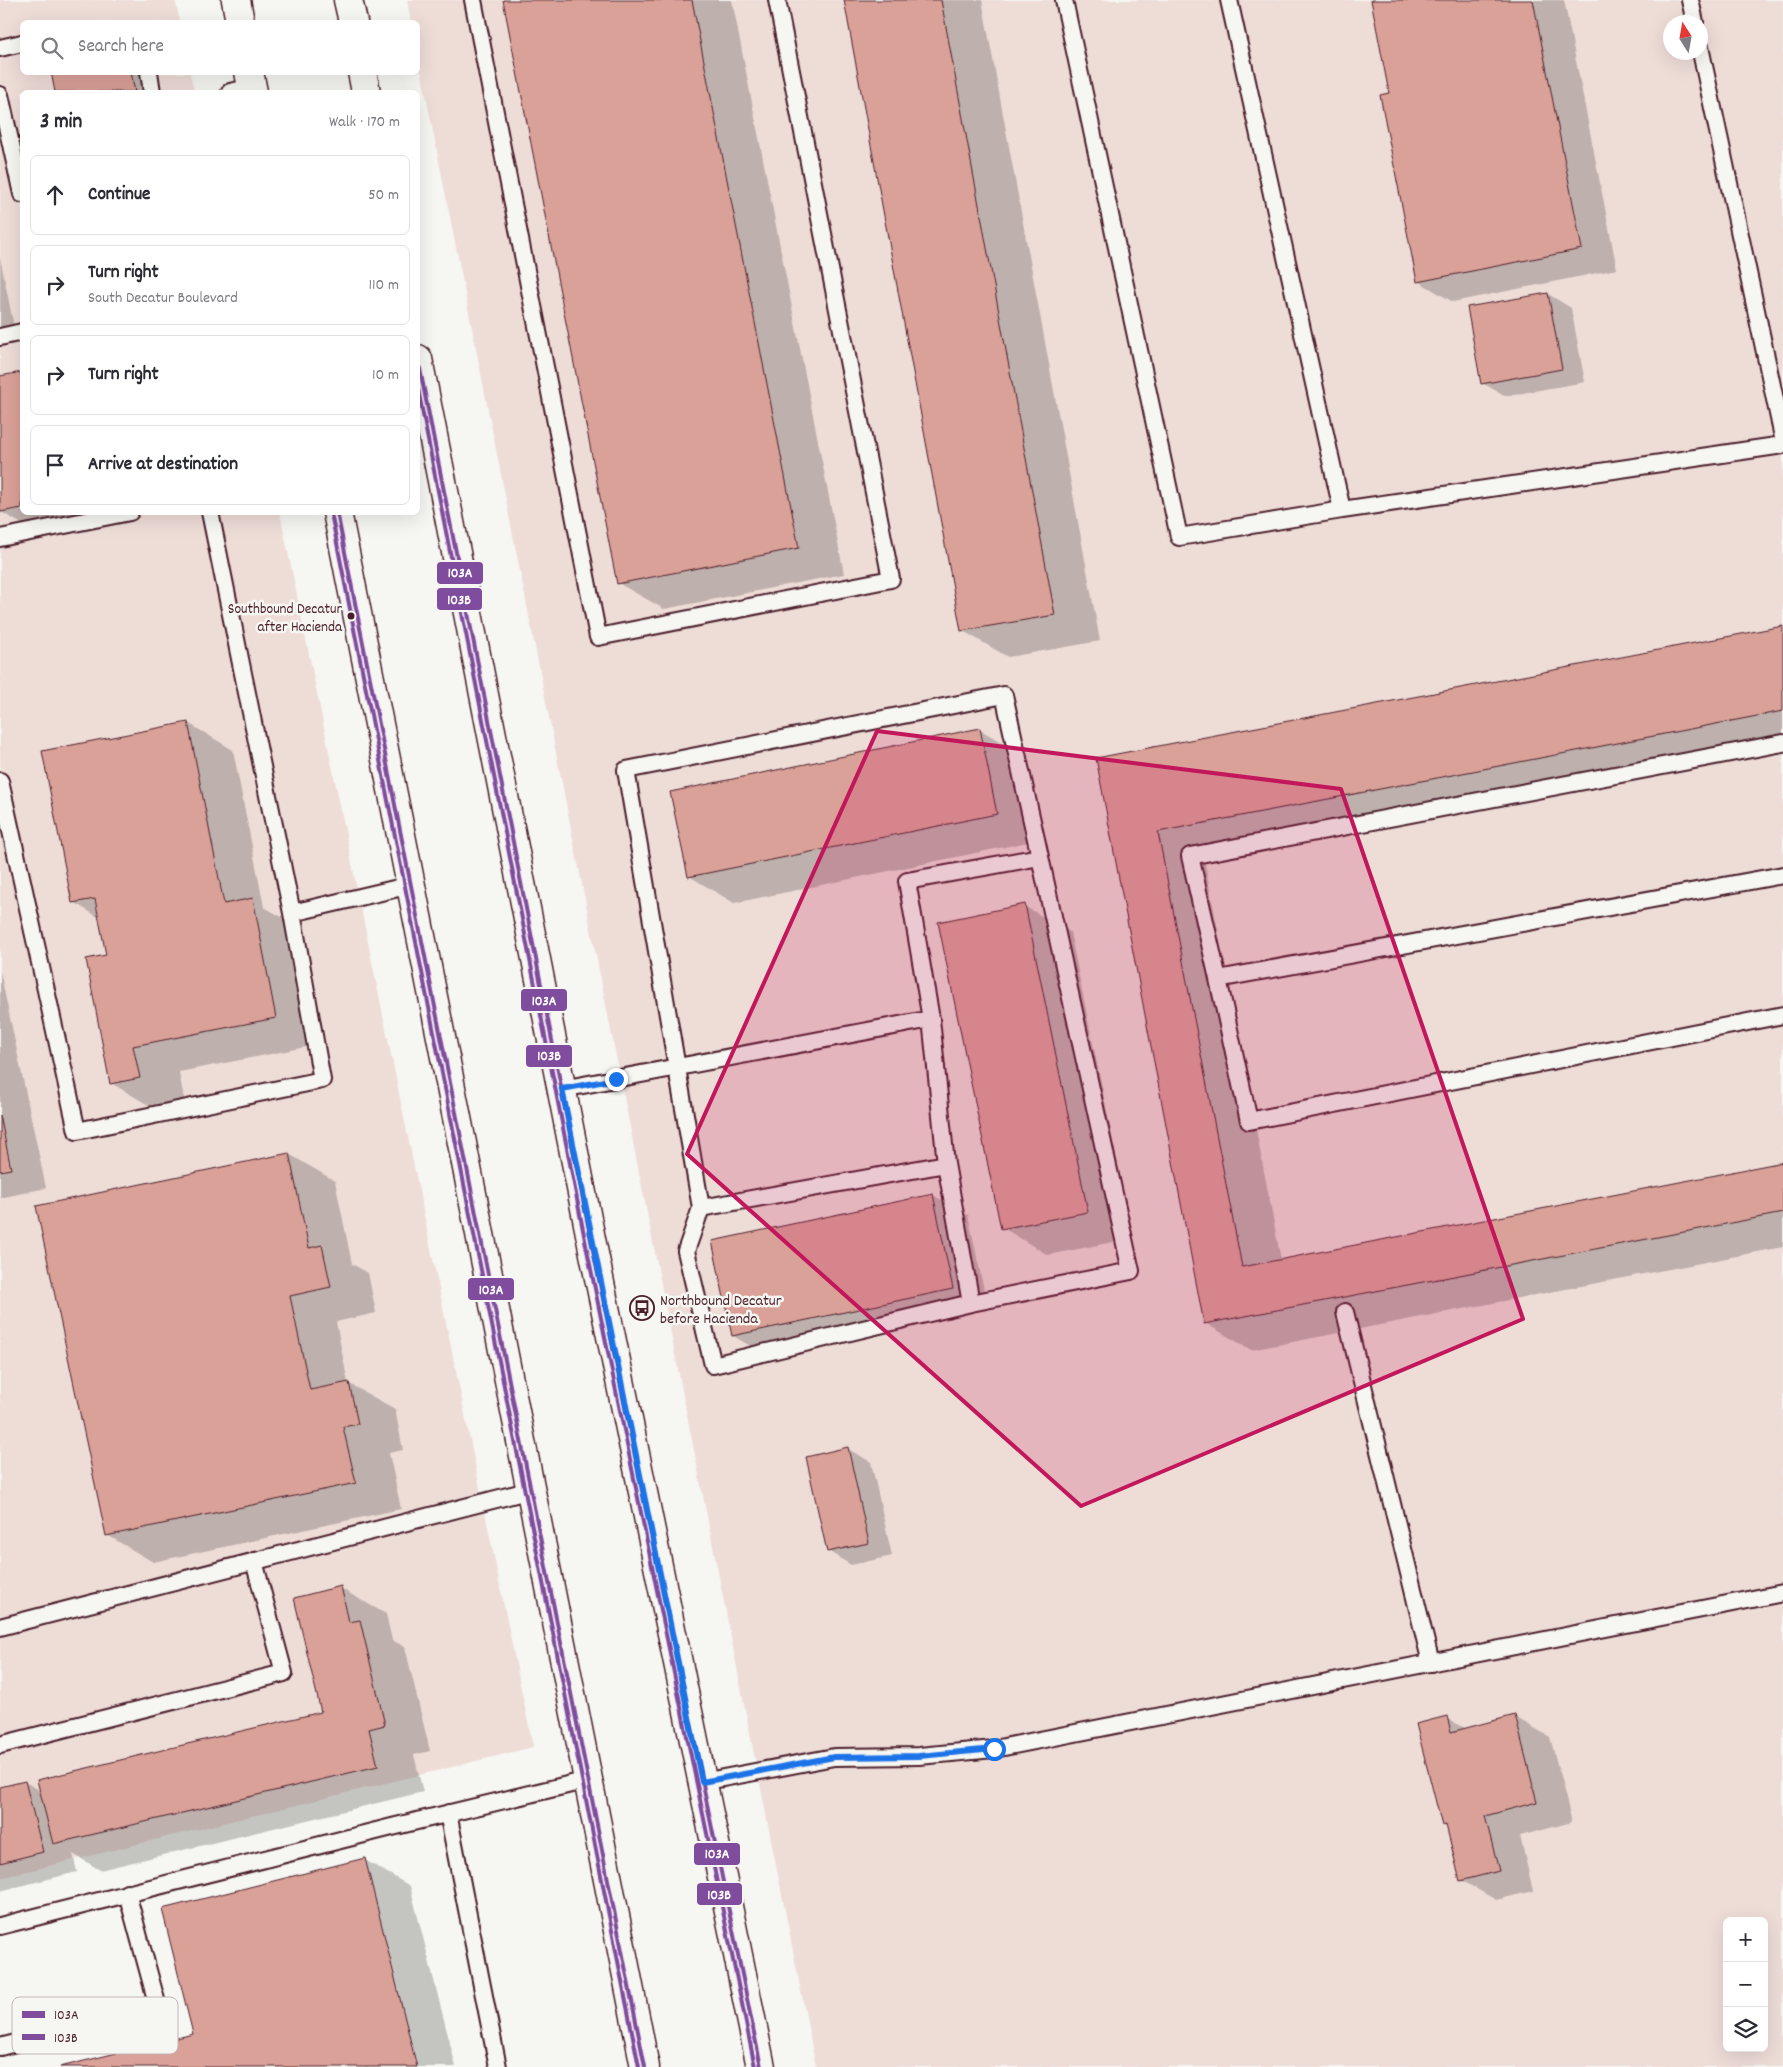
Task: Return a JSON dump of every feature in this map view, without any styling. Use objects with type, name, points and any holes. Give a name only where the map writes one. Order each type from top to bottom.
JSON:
[{"type":"main road","points":[[236,0],[240,20]]},
{"type":"main road","points":[[348,0],[353,20]]},
{"type":"main road","points":[[363,75],[366,90]]},
{"type":"main road","points":[[420,369],[562,1089],[761,2067]]},
{"type":"main road","points":[[338,515],[645,2067]]},
{"type":"lane","points":[[473,0],[598,637],[891,579],[777,0]]},
{"type":"lane","points":[[1064,0],[1179,537],[1342,510],[1783,445]]},
{"type":"lane","points":[[1229,0],[1342,510]]},
{"type":"lane","points":[[1690,0],[1693,15]]},
{"type":"lane","points":[[0,48],[20,43]]},
{"type":"lane","points":[[1703,60],[1783,437]]},
{"type":"lane","points":[[149,75],[152,90]]},
{"type":"lane","points":[[0,95],[20,185]]},
{"type":"lane","points":[[0,337],[20,332]]},
{"type":"lane","points":[[0,538],[115,515]]},
{"type":"lane","points":[[0,781],[77,1131],[322,1080],[292,913],[211,515]]},
{"type":"lane","points":[[1004,695],[1040,857],[1131,1272],[970,1303],[713,1365],[686,1251],[701,1208],[626,770],[1004,695]]},
{"type":"lane","points":[[1783,743],[1190,856],[1249,1121],[1783,1015]]},
{"type":"lane","points":[[970,1303],[946,1164],[931,1019],[907,880],[1040,857]]},
{"type":"lane","points":[[1218,978],[1783,875]]},
{"type":"lane","points":[[292,913],[411,885]]},
{"type":"lane","points":[[562,1089],[931,1019]]},
{"type":"lane","points":[[701,1208],[946,1164]]},
{"type":"lane","points":[[1345,1312],[1431,1663]]},
{"type":"lane","points":[[0,1627],[531,1490]]},
{"type":"lane","points":[[0,1745],[284,1672],[254,1561]]},
{"type":"lane","points":[[702,1782],[834,1757],[919,1756],[994,1749],[1783,1593]]},
{"type":"lane","points":[[0,1926],[448,1813],[588,1780]]},
{"type":"lane","points":[[448,1813],[498,2067]]},
{"type":"lane","points":[[126,1893],[155,1997]]},
{"type":"highlighted area","points":[[877,731],[1341,789],[1523,1319],[1081,1506],[687,1154]]},
{"type":"shaded area","points":[[0,0],[175,0],[180,20],[20,20],[20,75],[190,75],[194,90],[20,90],[20,515],[280,515],[533,1747],[0,1878]]},
{"type":"shaded area","points":[[407,0],[1783,0],[1783,2067],[816,2067],[420,65],[420,20],[411,20]]},
{"type":"building","points":[[503,0],[692,0],[799,548],[617,584]]},
{"type":"building","points":[[844,0],[941,0],[1055,615],[961,631]]},
{"type":"building","points":[[1371,0],[1533,0],[1582,249],[1417,282],[1380,95],[1389,93]]},
{"type":"building","points":[[52,75],[132,75],[135,90],[55,90]]},
{"type":"building","points":[[1548,293],[1562,369],[1481,384],[1467,307]]},
{"type":"building","points":[[20,372],[20,508],[0,512],[0,376]]},
{"type":"building","points":[[1783,626],[1783,711],[1158,832],[1242,1267],[1783,1162],[1783,1213],[1204,1324],[1096,758]]},
{"type":"building","points":[[188,722],[224,904],[253,898],[276,1018],[133,1046],[140,1078],[110,1084],[86,959],[106,955],[95,899],[72,903],[42,751]]},
{"type":"building","points":[[980,728],[997,814],[688,877],[670,792]]},
{"type":"building","points":[[1025,904],[1088,1212],[1001,1229],[938,922]]},
{"type":"building","points":[[0,1115],[11,1169],[0,1171]]},
{"type":"building","points":[[289,1153],[309,1248],[322,1245],[331,1287],[290,1296],[310,1390],[349,1382],[358,1424],[343,1427],[356,1483],[106,1536],[36,1206]]},
{"type":"building","points":[[933,1194],[953,1289],[732,1336],[712,1241]]},
{"type":"building","points":[[848,1447],[869,1543],[827,1552],[806,1457]]},
{"type":"building","points":[[341,1586],[349,1622],[360,1620],[385,1725],[369,1729],[378,1766],[53,1844],[37,1780],[321,1712],[294,1598]]},
{"type":"building","points":[[1515,1715],[1537,1802],[1485,1816],[1499,1871],[1460,1881],[1446,1825],[1442,1826],[1416,1724],[1447,1716],[1451,1732]]},
{"type":"building","points":[[25,1781],[43,1852],[0,1863],[0,1787]]},
{"type":"building","points":[[365,1858],[417,2067],[60,2067],[112,2054],[178,2054],[178,2038],[193,2034],[162,1909]]},
{"type":"transit line","name":"103A","points":[[420,369],[592,1244],[761,2067]]},
{"type":"transit line","name":"103B","points":[[420,399],[586,1245],[755,2067]]},
{"type":"transit line","name":"103B","points":[[331,515],[639,2067]]},
{"type":"transit line","name":"103A","points":[[338,515],[645,2067]]},
{"type":"place","name":"Southbound Decatur after Hacienda","points":[[351,616]]},
{"type":"place","name":"Northbound Decatur before Hacienda","points":[[642,1308]]},
{"type":"route","points":[[616,1079],[562,1089],[702,1782],[834,1757],[919,1756],[994,1749]]}]
